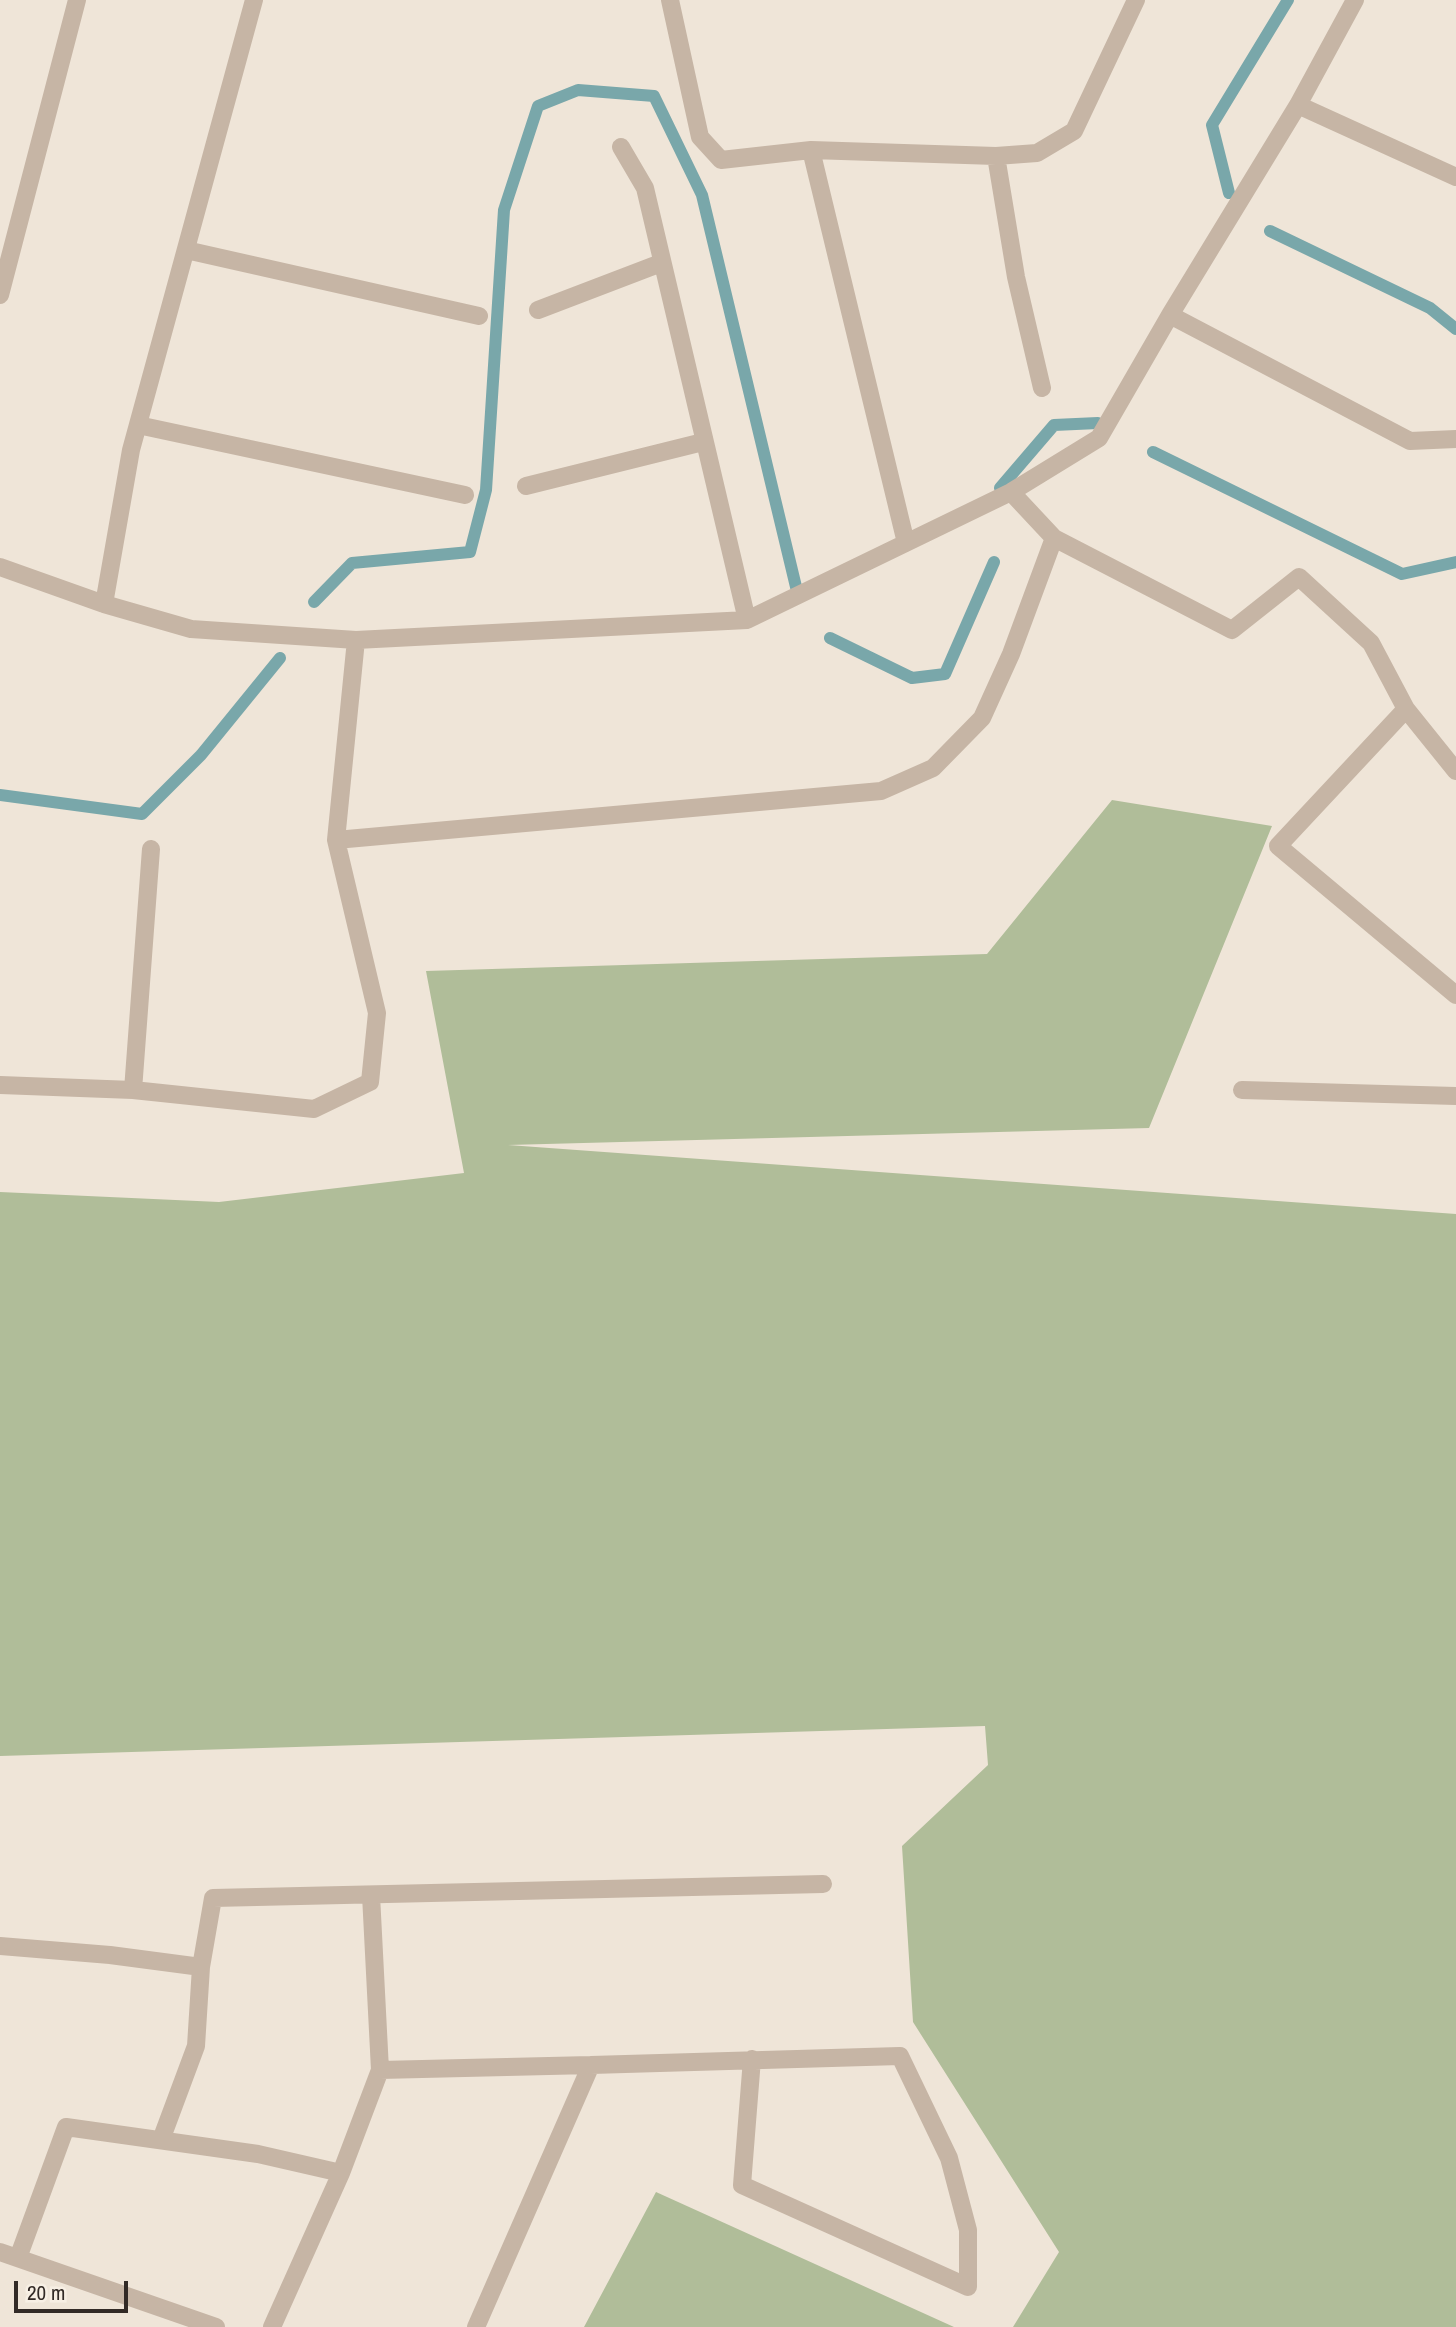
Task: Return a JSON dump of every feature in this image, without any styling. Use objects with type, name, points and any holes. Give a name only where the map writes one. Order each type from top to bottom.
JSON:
[{"type":"street","points":[[0,295],[77,0]]},
{"type":"street","points":[[104,604],[131,450],[254,0]]},
{"type":"street","points":[[670,0],[700,137],[721,160],[811,150],[996,156],[1037,153],[1074,131],[1136,0]]},
{"type":"street","points":[[0,567],[104,604],[191,629],[356,640],[747,620],[1012,492],[1099,438],[1170,315],[1298,105],[1355,0]]},
{"type":"street","points":[[1298,105],[1453,171]]},
{"type":"street","points":[[621,147],[645,188],[747,620]]},
{"type":"street","points":[[811,150],[906,543]]},
{"type":"street","points":[[996,156],[1016,277],[1042,388]]},
{"type":"street","points":[[186,250],[479,316]]},
{"type":"street","points":[[538,310],[661,263]]},
{"type":"street","points":[[1170,315],[1410,440],[1456,439]]},
{"type":"street","points":[[138,425],[465,495]]},
{"type":"street","points":[[526,486],[703,442]]},
{"type":"street","points":[[1012,492],[1054,538],[1232,630],[1299,577],[1371,643],[1406,709],[1456,771]]},
{"type":"street","points":[[336,840],[881,791],[933,768],[982,718],[1011,654],[1054,538]]},
{"type":"street","points":[[0,1085],[133,1090],[314,1109],[370,1082],[377,1013],[336,840],[356,640]]},
{"type":"street","points":[[1406,709],[1278,846],[1456,995]]},
{"type":"street","points":[[133,1090],[151,849]]},
{"type":"street","points":[[1242,1090],[1456,1096]]},
{"type":"street","points":[[162,2140],[197,2046],[201,1967],[213,1898],[823,1884]]},
{"type":"street","points":[[272,2327],[341,2173],[380,2070],[371,1895]]},
{"type":"street","points":[[0,1946],[110,1955],[201,1967]]},
{"type":"street","points":[[380,2070],[752,2059],[900,2056],[949,2158],[968,2230],[968,2287],[741,2185],[752,2059]]},
{"type":"street","points":[[476,2327],[591,2064]]},
{"type":"street","points":[[18,2258],[66,2127],[258,2154],[341,2173]]},
{"type":"street","points":[[0,2252],[216,2327]]},
{"type":"green space","points":[[1112,800],[1272,826],[1149,1128],[508,1145],[1456,1214],[1456,2327],[1013,2327],[1059,2252],[913,2022],[902,1846],[988,1765],[985,1726],[0,1756],[0,1192],[219,1202],[464,1173],[426,971],[987,954]]},
{"type":"green space","points":[[656,2192],[954,2327],[584,2327]]},
{"type":"waterway","points":[[1229,193],[1212,125],[1288,0]]},
{"type":"waterway","points":[[314,602],[352,563],[470,552],[486,490],[504,210],[538,106],[578,90],[654,96],[702,195],[797,591]]},
{"type":"waterway","points":[[1270,231],[1430,308],[1456,329]]},
{"type":"waterway","points":[[1000,488],[1054,425],[1098,423]]},
{"type":"waterway","points":[[1153,452],[1402,574],[1456,562]]},
{"type":"waterway","points":[[830,638],[912,678],[945,674],[994,562]]},
{"type":"waterway","points":[[0,795],[142,814],[201,755],[280,658]]}]
